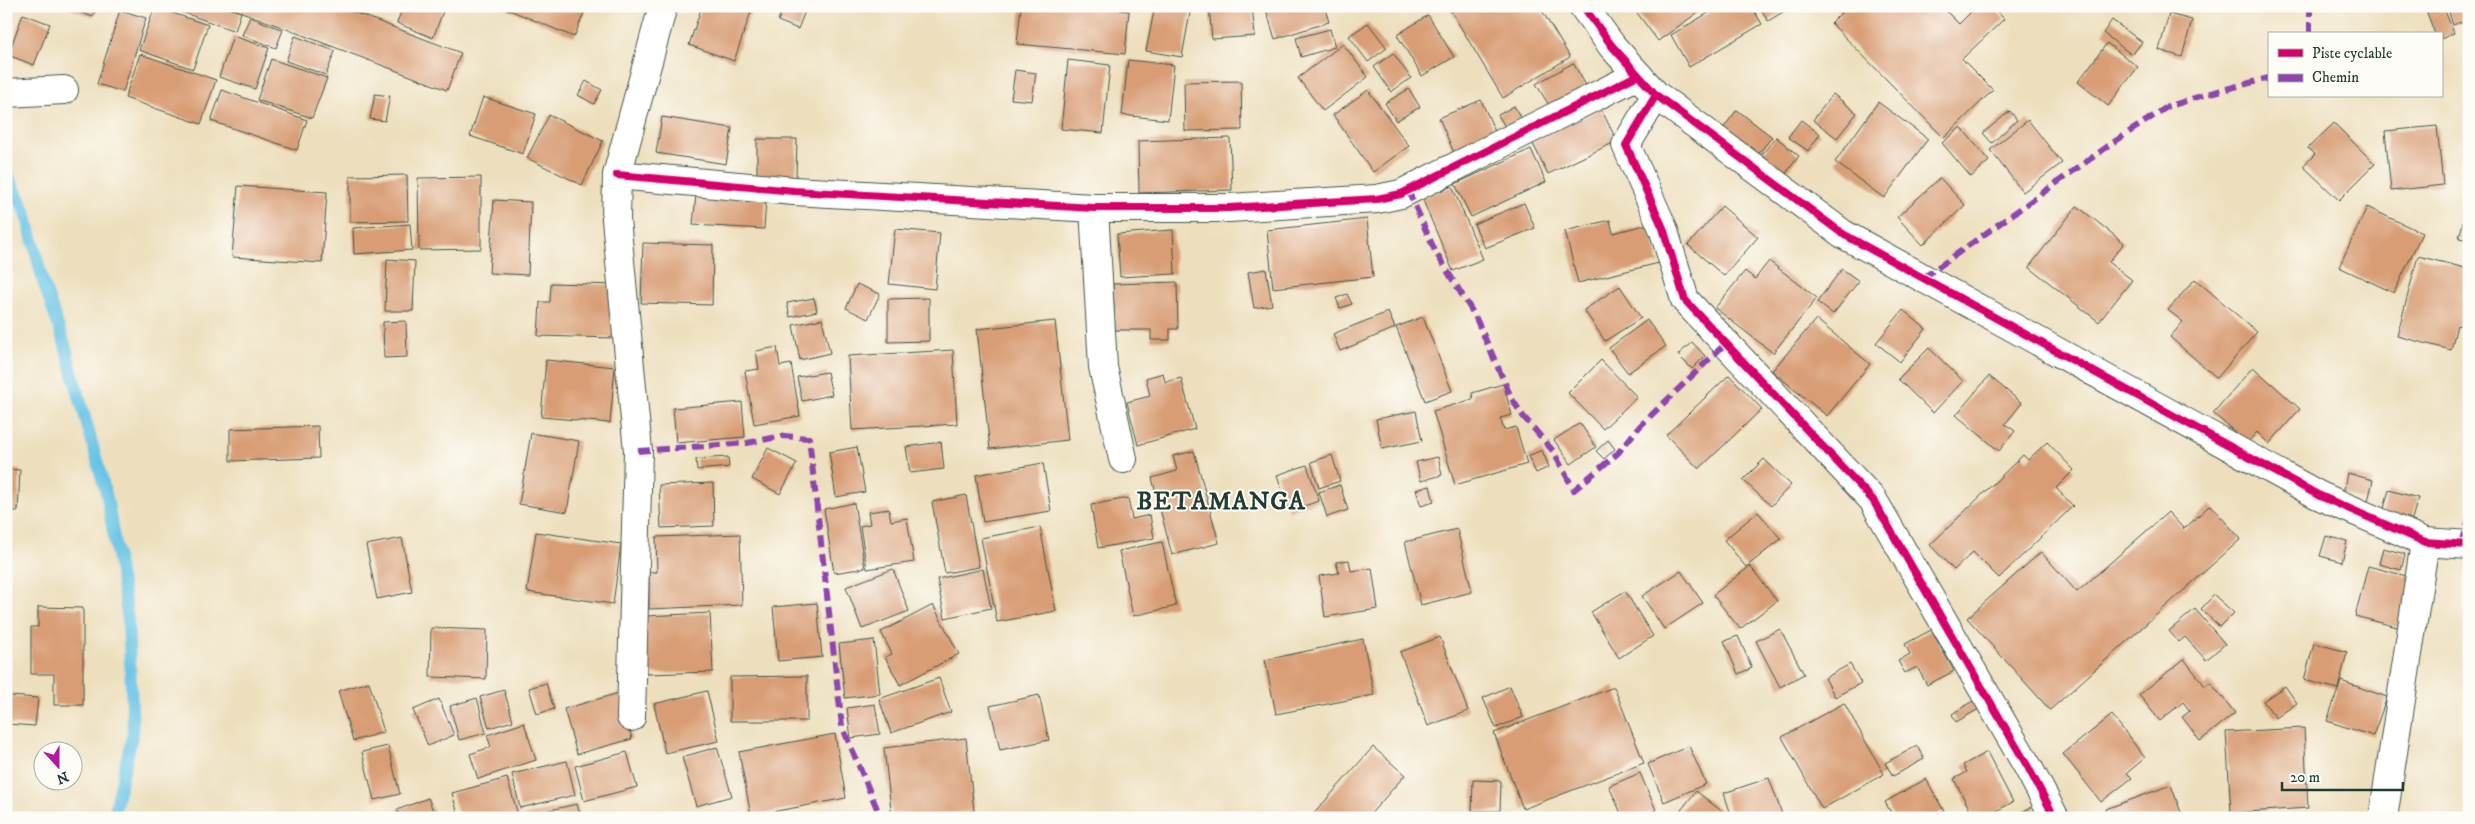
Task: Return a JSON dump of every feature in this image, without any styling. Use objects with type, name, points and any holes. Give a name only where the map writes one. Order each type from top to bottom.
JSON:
[{"type":"street","points":[[631,717],[638,451],[616,219],[617,175],[663,6]]},
{"type":"street","points":[[1583,6],[1612,46],[1656,95],[1843,234],[2318,495],[2425,542],[2469,545]]},
{"type":"street","points":[[617,175],[794,191],[1094,208],[1229,208],[1377,199],[1401,194],[1638,75]]},
{"type":"street","points":[[6,93],[64,90]]},
{"type":"street","points":[[1656,95],[1626,145],[1663,228],[1685,300],[1873,500],[2028,767],[2055,818]]},
{"type":"street","points":[[1094,208],[1103,367],[1123,459]]},
{"type":"street","points":[[2383,818],[2425,542]]},
{"type":"building","points":[[62,6],[97,6],[93,17]]},
{"type":"building","points":[[165,6],[223,6],[241,12],[235,31]]},
{"type":"building","points":[[226,6],[338,6],[461,53],[447,90]]},
{"type":"building","points":[[403,6],[445,6],[433,38],[397,23]]},
{"type":"building","points":[[500,6],[587,6],[574,37]]},
{"type":"building","points":[[702,6],[744,6],[752,9],[734,61],[689,45]]},
{"type":"building","points":[[784,6],[807,6],[798,29],[778,21]]},
{"type":"building","points":[[1021,6],[1120,6],[1120,10],[1129,11],[1125,54],[1017,44]]},
{"type":"building","points":[[1155,6],[1191,7],[1182,57],[1146,51]]},
{"type":"building","points":[[1209,6],[1252,6],[1255,36],[1212,39]]},
{"type":"building","points":[[1265,6],[1324,6],[1329,22],[1275,39]]},
{"type":"building","points":[[1448,6],[1539,6],[1570,57],[1503,98]]},
{"type":"building","points":[[1632,6],[1707,6],[1658,41]]},
{"type":"building","points":[[1720,6],[1751,6],[1762,24],[1689,67],[1671,35]]},
{"type":"building","points":[[1759,6],[1793,6],[1768,21]]},
{"type":"building","points":[[1835,6],[1941,6],[1959,24],[1975,8],[1966,6],[2008,6],[2008,9],[1995,9],[2004,19],[1962,59],[1993,90],[1944,138],[1831,23],[1841,13]]},
{"type":"building","points":[[2435,6],[2443,6],[2454,33],[2442,39],[2442,32],[2434,32],[2426,10]]},
{"type":"building","points":[[2447,6],[2469,6],[2469,19],[2453,25]]},
{"type":"building","points":[[155,7],[208,25],[193,69],[139,50]]},
{"type":"building","points":[[120,10],[146,18],[123,92],[97,84]]},
{"type":"building","points":[[23,14],[50,24],[34,65],[8,55]]},
{"type":"building","points":[[2169,14],[2192,20],[2182,57],[2159,50]]},
{"type":"building","points":[[1428,15],[1454,57],[1422,76],[1397,35]]},
{"type":"building","points":[[250,17],[283,30],[276,48],[242,35]]},
{"type":"building","points":[[2112,20],[2142,42],[2132,55],[2103,33]]},
{"type":"building","points":[[1368,23],[1387,48],[1368,62],[1349,36]]},
{"type":"building","points":[[1330,29],[1335,47],[1301,57],[1296,38]]},
{"type":"building","points":[[233,36],[269,48],[255,89],[219,77]]},
{"type":"building","points":[[295,36],[335,51],[326,75],[286,61]]},
{"type":"building","points":[[2107,43],[2138,67],[2108,106],[2078,82]]},
{"type":"building","points":[[1343,44],[1368,77],[1323,111],[1298,78]]},
{"type":"building","points":[[1393,53],[1411,78],[1391,92],[1374,67]]},
{"type":"building","points":[[140,54],[216,80],[201,124],[125,98]]},
{"type":"building","points":[[271,59],[327,78],[312,118],[257,100]]},
{"type":"building","points":[[1068,60],[1110,65],[1103,133],[1061,129]]},
{"type":"building","points":[[1128,60],[1174,65],[1168,120],[1122,115]]},
{"type":"building","points":[[1573,63],[1587,87],[1550,107],[1536,84]]},
{"type":"building","points":[[1015,70],[1036,73],[1032,101],[1011,99]]},
{"type":"building","points":[[586,81],[602,90],[594,104],[578,95]]},
{"type":"building","points":[[1241,81],[1242,130],[1185,131],[1184,82]]},
{"type":"building","points":[[1409,89],[1420,107],[1396,121],[1385,103]]},
{"type":"building","points":[[222,90],[307,120],[297,150],[211,121]]},
{"type":"building","points":[[1368,90],[1409,146],[1373,172],[1333,115]]},
{"type":"building","points":[[375,94],[390,96],[385,121],[370,119]]},
{"type":"building","points":[[1833,94],[1857,113],[1837,138],[1813,120]]},
{"type":"building","points":[[483,97],[536,114],[523,154],[470,136]]},
{"type":"building","points":[[1481,100],[1496,134],[1454,153],[1439,118]]},
{"type":"building","points":[[1878,102],[1928,139],[1884,198],[1835,162]]},
{"type":"building","points":[[1514,106],[1523,122],[1507,130],[1498,115]]},
{"type":"building","points":[[1601,109],[1617,141],[1548,174],[1532,142]]},
{"type":"building","points":[[1737,110],[1772,137],[1756,157],[1721,131]]},
{"type":"building","points":[[2010,111],[2017,120],[1992,143],[1983,133]]},
{"type":"building","points":[[549,115],[603,141],[582,185],[527,158]]},
{"type":"building","points":[[662,117],[732,128],[726,164],[656,153]]},
{"type":"building","points":[[1801,120],[1820,134],[1808,151],[1788,137]]},
{"type":"building","points":[[2028,120],[2062,163],[2023,192],[1990,150]]},
{"type":"building","points":[[2334,123],[2375,164],[2339,200],[2303,166],[2315,154],[2308,148]]},
{"type":"building","points":[[2437,126],[2443,185],[2391,191],[2385,131]]},
{"type":"building","points":[[1961,127],[1989,161],[1971,177],[1942,143]]},
{"type":"building","points":[[1776,137],[1799,156],[1783,177],[1759,158]]},
{"type":"building","points":[[1230,138],[1232,190],[1139,193],[1138,141]]},
{"type":"building","points":[[757,139],[797,139],[796,178],[757,178]]},
{"type":"building","points":[[1531,149],[1546,182],[1471,217],[1455,184]]},
{"type":"building","points":[[407,175],[408,221],[350,222],[350,176]]},
{"type":"building","points":[[481,177],[481,249],[419,250],[418,178]]},
{"type":"building","points":[[1940,178],[1965,205],[1923,245],[1897,217]]},
{"type":"building","points":[[238,186],[327,192],[322,263],[232,257]]},
{"type":"building","points":[[1452,186],[1483,259],[1453,271],[1422,198]]},
{"type":"building","points":[[696,194],[766,199],[764,229],[693,225]]},
{"type":"building","points":[[494,200],[531,202],[528,275],[489,273]]},
{"type":"building","points":[[2469,202],[2469,240],[2459,238]]},
{"type":"building","points":[[1524,203],[1535,228],[1485,248],[1474,224]]},
{"type":"building","points":[[1722,206],[1758,237],[1724,276],[1688,245]]},
{"type":"building","points":[[2077,206],[2124,243],[2109,262],[2132,280],[2099,322],[2029,267]]},
{"type":"building","points":[[2367,207],[2422,233],[2394,293],[2339,267]]},
{"type":"building","points":[[1367,219],[1373,277],[1273,288],[1267,230]]},
{"type":"building","points":[[1610,220],[1613,233],[1649,224],[1659,263],[1578,283],[1565,231]]},
{"type":"building","points":[[410,224],[412,250],[354,254],[353,228]]},
{"type":"building","points":[[895,229],[940,233],[935,289],[889,284]]},
{"type":"building","points":[[1173,230],[1175,274],[1120,277],[1117,234]]},
{"type":"building","points":[[643,243],[713,245],[712,305],[641,303]]},
{"type":"building","points":[[2418,256],[2469,269],[2469,328],[2457,325],[2451,350],[2397,336]]},
{"type":"building","points":[[387,259],[415,261],[413,311],[385,311]]},
{"type":"building","points":[[1769,261],[1817,298],[1773,353],[1715,308],[1745,271],[1755,279]]},
{"type":"building","points":[[1266,269],[1272,305],[1254,308],[1248,272]]},
{"type":"building","points":[[1842,269],[1859,281],[1833,314],[1817,302]]},
{"type":"building","points":[[2195,279],[2257,332],[2217,378],[2170,337],[2183,322],[2168,310]]},
{"type":"building","points":[[1177,282],[1178,329],[1170,329],[1170,340],[1151,340],[1151,330],[1115,330],[1113,284]]},
{"type":"building","points":[[551,283],[616,285],[614,338],[538,336],[540,302],[550,302]]},
{"type":"building","points":[[857,284],[880,294],[868,319],[846,308]]},
{"type":"building","points":[[1620,286],[1641,318],[1605,341],[1584,310]]},
{"type":"building","points":[[1347,294],[1352,304],[1340,308],[1336,298]]},
{"type":"building","points":[[814,298],[817,311],[790,317],[787,303]]},
{"type":"building","points":[[929,298],[929,341],[888,342],[888,299]]},
{"type":"building","points":[[1903,310],[1926,329],[1900,362],[1876,343]]},
{"type":"building","points":[[1388,312],[1395,328],[1340,351],[1333,334]]},
{"type":"building","points":[[1423,317],[1452,391],[1425,401],[1396,327]]},
{"type":"building","points":[[822,319],[830,353],[800,360],[793,325]]},
{"type":"building","points":[[1816,319],[1870,364],[1827,416],[1772,371]]},
{"type":"building","points":[[1647,320],[1666,346],[1628,373],[1609,348]]},
{"type":"building","points":[[406,321],[407,357],[384,358],[383,322]]},
{"type":"building","points":[[1055,321],[1068,440],[990,449],[977,329]]},
{"type":"building","points":[[1692,342],[1705,356],[1692,369],[1678,355]]},
{"type":"building","points":[[777,347],[780,366],[791,364],[800,416],[754,424],[745,371],[759,369],[756,351]]},
{"type":"building","points":[[1929,348],[1963,381],[1933,413],[1898,379]]},
{"type":"building","points":[[953,350],[957,424],[852,430],[848,356]]},
{"type":"building","points":[[546,360],[615,367],[610,423],[541,417]]},
{"type":"building","points":[[1601,360],[1637,397],[1603,429],[1568,393]]},
{"type":"building","points":[[2253,367],[2300,409],[2269,444],[2257,432],[2247,443],[2213,413]]},
{"type":"building","points":[[827,372],[832,395],[802,401],[797,377]]},
{"type":"building","points":[[1163,373],[1165,382],[1181,378],[1195,429],[1138,445],[1127,402],[1150,396],[1146,378]]},
{"type":"building","points":[[1729,375],[1762,409],[1699,469],[1666,435]]},
{"type":"building","points":[[1989,376],[2022,403],[2005,424],[2015,431],[1999,451],[1956,415]]},
{"type":"building","points":[[1503,384],[1512,415],[1500,418],[1504,430],[1516,427],[1527,464],[1455,485],[1433,411],[1473,399],[1472,393]]},
{"type":"building","points":[[742,402],[745,437],[676,443],[673,408]]},
{"type":"building","points":[[1416,411],[1422,441],[1382,449],[1376,419]]},
{"type":"building","points":[[1580,423],[1596,447],[1571,464],[1554,440]]},
{"type":"building","points":[[318,426],[319,458],[230,461],[230,429]]},
{"type":"building","points":[[531,433],[579,441],[567,512],[519,504]]},
{"type":"building","points":[[1608,440],[1615,449],[1604,459],[1596,451]]},
{"type":"building","points":[[941,442],[944,469],[910,473],[906,447]]},
{"type":"building","points":[[2047,442],[2074,470],[2056,488],[2073,506],[1999,578],[1973,552],[1954,570],[1930,545],[2023,455],[2028,460]]},
{"type":"building","points":[[857,447],[865,492],[836,497],[829,452]]},
{"type":"building","points":[[768,448],[797,463],[780,494],[752,479]]},
{"type":"building","points":[[1542,450],[1549,467],[1536,473],[1528,456]]},
{"type":"building","points":[[1194,451],[1219,543],[1172,555],[1152,478],[1177,471],[1173,456]]},
{"type":"building","points":[[1332,455],[1340,481],[1319,488],[1311,462]]},
{"type":"building","points":[[728,457],[729,467],[697,470],[696,459]]},
{"type":"building","points":[[1438,457],[1442,475],[1421,481],[1416,462]]},
{"type":"building","points":[[1764,459],[1791,485],[1771,506],[1743,480]]},
{"type":"building","points":[[1043,463],[1051,511],[983,522],[976,475]]},
{"type":"building","points":[[1307,465],[1319,501],[1289,511],[1277,475]]},
{"type":"building","points":[[6,469],[20,470],[18,511],[6,511]]},
{"type":"building","points":[[2347,473],[2373,480],[2368,501],[2343,494]]},
{"type":"building","points":[[713,483],[714,526],[661,528],[659,485]]},
{"type":"building","points":[[1340,485],[1348,510],[1327,517],[1319,492]]},
{"type":"building","points":[[1430,486],[1434,502],[1421,506],[1416,490]]},
{"type":"building","points":[[2389,490],[2418,498],[2412,519],[2383,512]]},
{"type":"building","points":[[966,495],[979,567],[945,573],[932,502]]},
{"type":"building","points":[[1128,498],[1132,519],[1150,515],[1154,538],[1098,548],[1091,505]]},
{"type":"building","points":[[854,503],[865,568],[834,573],[824,509]]},
{"type":"building","points":[[2210,505],[2241,539],[2050,710],[1967,618],[2041,552],[2077,592],[2168,512],[2184,529]]},
{"type":"building","points":[[889,509],[891,521],[907,518],[914,562],[867,569],[860,526],[870,524],[868,512]]},
{"type":"building","points":[[1758,512],[1781,539],[1746,567],[1724,540]]},
{"type":"building","points":[[1040,527],[1056,611],[997,622],[981,538]]},
{"type":"building","points":[[1457,529],[1472,592],[1421,605],[1405,542]]},
{"type":"building","points":[[536,532],[621,544],[613,604],[527,592]]},
{"type":"building","points":[[740,534],[742,605],[649,609],[649,572],[657,572],[656,537]]},
{"type":"building","points":[[2326,536],[2347,541],[2342,562],[2320,556]]},
{"type":"building","points":[[402,538],[412,592],[377,599],[366,545]]},
{"type":"building","points":[[1162,542],[1176,606],[1133,616],[1119,551]]},
{"type":"building","points":[[2383,548],[2405,554],[2401,570],[2379,564]]},
{"type":"building","points":[[1349,560],[1351,571],[1372,568],[1378,609],[1325,617],[1319,576],[1339,573],[1336,562]]},
{"type":"building","points":[[1750,566],[1777,601],[1740,629],[1713,595]]},
{"type":"building","points":[[2368,566],[2414,578],[2401,628],[2355,616]]},
{"type":"building","points":[[893,569],[909,611],[862,629],[846,587]]},
{"type":"building","points":[[983,569],[991,608],[945,618],[937,579]]},
{"type":"building","points":[[1681,571],[1703,603],[1664,629],[1642,596]]},
{"type":"building","points":[[1625,591],[1653,636],[1619,658],[1591,612]]},
{"type":"building","points":[[2214,595],[2234,613],[2220,627],[2201,609]]},
{"type":"building","points":[[817,603],[822,657],[778,661],[773,607]]},
{"type":"building","points":[[933,605],[959,654],[900,685],[885,657],[892,654],[881,632]]},
{"type":"building","points":[[38,607],[83,608],[83,705],[54,705],[54,674],[31,674],[31,627],[38,627]]},
{"type":"building","points":[[2195,609],[2225,644],[2206,660],[2185,637],[2179,642],[2169,631]]},
{"type":"building","points":[[710,613],[713,672],[647,674],[645,616]]},
{"type":"building","points":[[431,628],[487,630],[486,679],[430,677]]},
{"type":"building","points":[[1780,629],[1804,674],[1780,687],[1756,641]]},
{"type":"building","points":[[1931,630],[1954,671],[1927,685],[1917,667],[1905,673],[1898,661],[1910,654],[1905,644]]},
{"type":"building","points":[[1738,636],[1752,668],[1738,674],[1724,641]]},
{"type":"building","points":[[1440,637],[1468,711],[1428,726],[1400,652]]},
{"type":"building","points":[[1363,639],[1374,695],[1276,714],[1265,660]]},
{"type":"building","points":[[874,640],[880,694],[845,698],[839,644]]},
{"type":"building","points":[[2314,643],[2347,652],[2338,689],[2304,680]]},
{"type":"building","points":[[2184,659],[2205,686],[2210,682],[2235,713],[2200,741],[2182,717],[2190,711],[2183,702],[2160,721],[2139,695]]},
{"type":"building","points":[[1850,664],[1861,683],[1835,697],[1825,678]]},
{"type":"building","points":[[807,676],[807,721],[730,721],[730,677]]},
{"type":"building","points":[[939,678],[951,712],[891,733],[879,699]]},
{"type":"building","points":[[2341,681],[2387,697],[2373,736],[2327,721]]},
{"type":"building","points":[[369,682],[384,732],[353,741],[338,691]]},
{"type":"building","points":[[546,683],[554,709],[537,714],[529,688]]},
{"type":"building","points":[[1510,686],[1523,717],[1496,728],[1483,698]]},
{"type":"building","points":[[2285,686],[2297,703],[2276,718],[2263,701]]},
{"type":"building","points":[[1614,687],[1644,763],[1523,809],[1494,733]]},
{"type":"building","points":[[504,690],[513,721],[489,728],[480,697]]},
{"type":"building","points":[[707,691],[719,741],[665,753],[654,704]]},
{"type":"building","points":[[619,693],[632,739],[577,754],[564,709]]},
{"type":"building","points":[[1039,695],[1049,740],[1000,750],[990,706]]},
{"type":"building","points":[[10,696],[38,698],[35,726],[6,724]]},
{"type":"building","points":[[477,698],[486,733],[459,740],[450,706]]},
{"type":"building","points":[[439,699],[454,735],[428,746],[413,710]]},
{"type":"building","points":[[1973,701],[1979,709],[1956,722],[1952,714]]},
{"type":"building","points":[[1844,703],[1884,774],[1822,809],[1782,737]]},
{"type":"building","points":[[875,704],[880,734],[851,738],[847,708]]},
{"type":"building","points":[[2112,715],[2145,758],[2127,773],[2132,778],[2101,802],[2063,754]]},
{"type":"building","points":[[524,723],[536,760],[478,779],[470,754],[491,747],[487,735]]},
{"type":"building","points":[[2304,728],[2308,808],[2231,813],[2226,732]]},
{"type":"building","points":[[835,734],[846,798],[751,816],[739,752]]},
{"type":"building","points":[[966,738],[974,811],[918,818],[892,818],[884,748]]},
{"type":"building","points":[[388,746],[400,794],[374,800],[362,752]]},
{"type":"building","points":[[1689,746],[1706,784],[1664,802],[1648,764]]},
{"type":"building","points":[[1917,746],[1924,759],[1893,776],[1885,763]]},
{"type":"building","points":[[717,747],[732,796],[696,806],[682,757]]},
{"type":"building","points":[[1373,747],[1405,775],[1367,818],[1310,818]]},
{"type":"building","points":[[627,752],[637,787],[584,801],[575,766]]},
{"type":"building","points":[[1987,752],[2013,802],[1983,818],[1974,818],[1954,779],[1967,772],[1963,765]]},
{"type":"building","points":[[567,761],[575,795],[520,808],[512,774]]},
{"type":"building","points":[[1640,773],[1656,810],[1637,818],[1623,818],[1609,786]]},
{"type":"building","points":[[507,778],[519,818],[459,818],[452,793]]},
{"type":"building","points":[[1769,778],[1782,814],[1772,818],[1732,818],[1724,793]]},
{"type":"building","points":[[1926,779],[1944,811],[1933,818],[1894,818],[1885,802]]},
{"type":"building","points":[[1473,780],[1501,781],[1500,811],[1472,811]]},
{"type":"building","points":[[2171,785],[2183,818],[2109,818],[2106,809]]},
{"type":"building","points":[[1696,791],[1724,813],[1720,818],[1675,818]]},
{"type":"building","points":[[428,798],[436,818],[401,818],[397,810]]},
{"type":"building","points":[[577,804],[581,818],[519,818],[519,817]]},
{"type":"building","points":[[2033,806],[2039,818],[2011,818]]},
{"type":"building","points":[[2326,813],[2326,818],[2298,818],[2298,817]]},
{"type":"waterway","points":[[6,170],[26,213],[43,282],[65,345],[107,497],[128,619],[133,732],[113,818]]},
{"type":"marked path","points":[[2310,6],[2310,32]]},
{"type":"marked path","points":[[1923,278],[2114,142],[2167,107],[2207,94],[2268,78]]},
{"type":"marked path","points":[[1408,190],[1435,251],[1475,316],[1512,399],[1523,416],[1553,451],[1574,490],[1618,453],[1640,426],[1725,344]]},
{"type":"marked path","points":[[638,451],[747,443],[783,436],[809,438],[842,726],[881,818]]},
{"type":"marked path","points":[[2462,544],[2469,517]]},
{"type":"cycle path","points":[[1583,6],[1612,46],[1656,95],[1843,234],[2318,495],[2425,542],[2469,545]]},
{"type":"cycle path","points":[[617,175],[794,191],[1094,208],[1229,208],[1377,199],[1401,194],[1638,75]]},
{"type":"cycle path","points":[[1656,95],[1626,145],[1663,228],[1685,300],[1873,500],[2028,767],[2055,818]]},
{"type":"district","name":"BETAMANGA","points":[[1221,501]]}]
